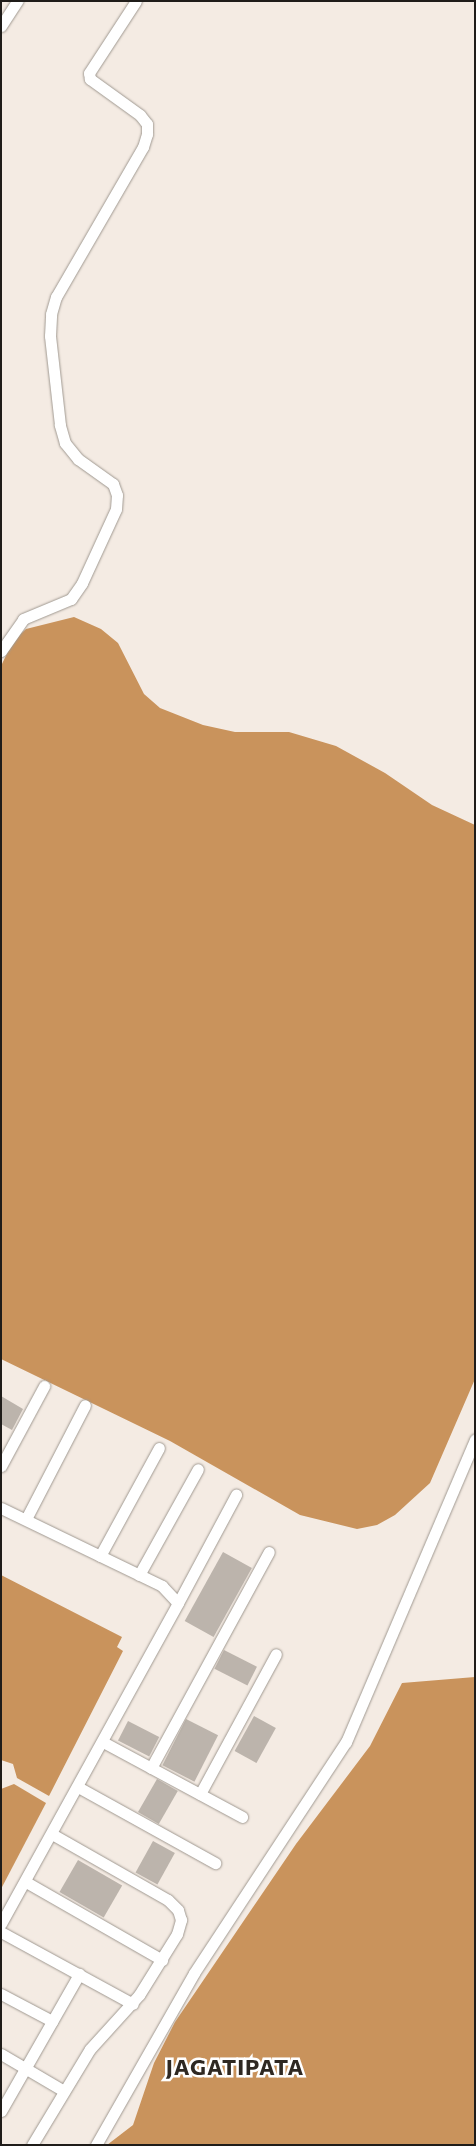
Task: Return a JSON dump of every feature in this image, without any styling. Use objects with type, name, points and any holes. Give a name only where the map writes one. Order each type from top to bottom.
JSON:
[{"type":"street","points":[[1,26],[17,1]]},
{"type":"street","points":[[1,651],[23,619],[71,599],[82,583],[116,509],[117,495],[113,484],[78,459],[65,443],[60,425],[50,321],[56,298],[142,147],[147,134],[147,124],[140,115],[90,79],[89,73],[136,1]]},
{"type":"street","points":[[1,1466],[44,1386]]},
{"type":"street","points":[[26,1519],[85,1405]]},
{"type":"street","points":[[96,2145],[194,1973],[346,1742],[475,1439]]},
{"type":"street","points":[[100,1556],[159,1448]]},
{"type":"street","points":[[139,1575],[198,1469]]},
{"type":"street","points":[[1,1923],[26,1882],[103,1742],[236,1495]]},
{"type":"street","points":[[1,1508],[162,1586],[178,1603]]},
{"type":"street","points":[[151,1768],[269,1552]]},
{"type":"street","points":[[200,1794],[276,1654]]},
{"type":"street","points":[[103,1742],[242,1817]]},
{"type":"street","points":[[78,1787],[215,1863]]},
{"type":"street","points":[[32,2145],[90,2049],[133,2004],[177,1934],[181,1920],[178,1910],[168,1900],[52,1834]]},
{"type":"street","points":[[26,1882],[162,1960]]},
{"type":"street","points":[[1,1932],[133,2004]]},
{"type":"street","points":[[1,2110],[79,1974]]},
{"type":"street","points":[[1,1994],[52,2021]]},
{"type":"street","points":[[1,2054],[64,2091]]},
{"type":"shaded area","points":[[74,617],[101,629],[118,643],[144,694],[160,708],[203,725],[235,732],[289,732],[336,746],[385,773],[432,805],[475,825],[475,1379],[430,1483],[395,1515],[377,1525],[357,1529],[300,1515],[170,1441],[1,1359],[1,666],[13,641],[26,629]]},
{"type":"shaded area","points":[[1,1575],[122,1637],[117,1647],[123,1651],[49,1796],[17,1778],[13,1764],[1,1760]]},
{"type":"shaded area","points":[[475,1677],[475,2145],[107,2145],[133,2125],[154,2063],[175,2022],[296,1844],[370,1746],[402,1683]]},
{"type":"shaded area","points":[[14,1784],[46,1803],[1,1889],[1,1789]]},
{"type":"building","points":[[1,1396],[23,1409],[12,1430],[1,1424]]},
{"type":"building","points":[[223,1552],[252,1568],[214,1637],[185,1621]]},
{"type":"building","points":[[224,1650],[257,1667],[247,1686],[214,1669]]},
{"type":"building","points":[[254,1716],[276,1728],[256,1763],[235,1751]]},
{"type":"building","points":[[186,1719],[218,1735],[194,1782],[162,1765]]},
{"type":"building","points":[[128,1721],[159,1737],[149,1756],[118,1741]]},
{"type":"building","points":[[157,1779],[178,1791],[159,1824],[138,1812]]},
{"type":"building","points":[[153,1841],[175,1853],[157,1885],[136,1872]]},
{"type":"building","points":[[78,1860],[122,1886],[104,1918],[60,1892]]},
{"type":"district","name":"JAGATIPATA","points":[[235,2067]]}]
